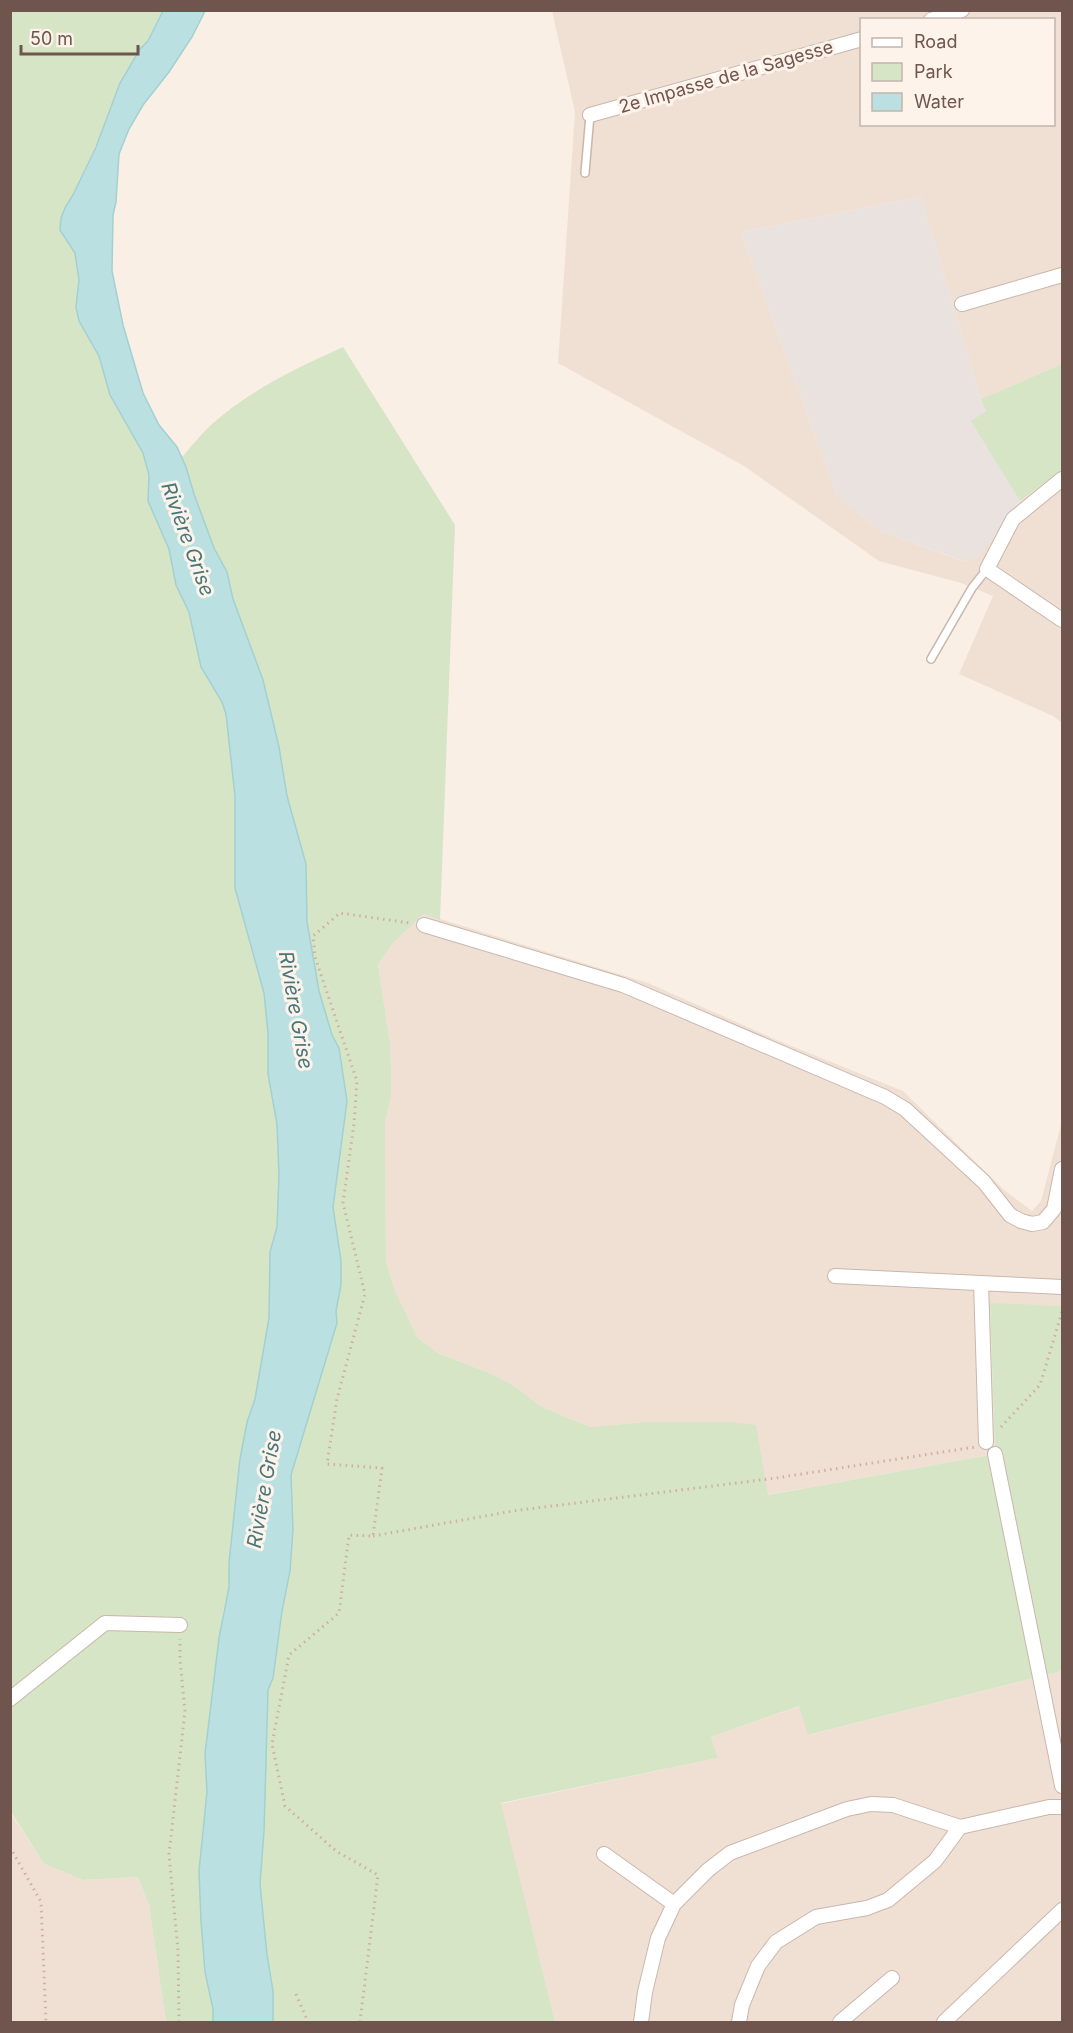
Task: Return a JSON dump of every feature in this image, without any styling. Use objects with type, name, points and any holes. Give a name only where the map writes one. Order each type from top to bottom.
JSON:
[{"type":"street","points":[[937,18],[962,10]]},
{"type":"street","name":"2e Impasse de la Sagesse","points":[[590,116],[860,39]]},
{"type":"street","points":[[962,304],[1062,275]]},
{"type":"street","points":[[1062,479],[1012,519],[987,569],[1062,620]]},
{"type":"street","points":[[424,925],[623,985],[885,1097],[905,1109],[984,1182],[1010,1215],[1021,1221],[1032,1224],[1043,1222],[1054,1209],[1062,1169]]},
{"type":"street","points":[[836,1276],[1062,1287]]},
{"type":"street","points":[[981,1283],[986,1442]]},
{"type":"street","points":[[996,1454],[1062,1786]]},
{"type":"street","points":[[10,1699],[105,1623],[180,1625]]},
{"type":"street","points":[[641,2022],[645,1992],[658,1938],[674,1904],[708,1870],[730,1853],[847,1809],[871,1804],[893,1805],[960,1827],[1049,1807],[1062,1807]]},
{"type":"street","points":[[739,2022],[742,2005],[758,1966],[776,1942],[816,1917],[867,1908],[888,1900],[935,1861],[960,1827]]},
{"type":"street","points":[[604,1854],[674,1904]]},
{"type":"street","points":[[944,2022],[1062,1910]]},
{"type":"street","points":[[848,2020],[892,1978]]},
{"type":"lane","points":[[585,173],[590,116]]},
{"type":"lane","points":[[932,659],[972,588],[987,569]]},
{"type":"path","points":[[373,1536],[382,1468],[327,1464],[337,1399],[365,1294],[343,1203],[354,1124],[357,1081],[315,957],[313,936],[340,913],[424,925]]},
{"type":"path","points":[[360,2022],[378,1875],[336,1851],[285,1806],[272,1744],[289,1654],[339,1613],[349,1535],[373,1536],[513,1511],[776,1478],[970,1449],[986,1442],[1040,1385],[1062,1312]]},
{"type":"path","points":[[179,2022],[178,1951],[169,1854],[185,1711],[180,1660],[180,1625]]},
{"type":"path","points":[[10,1847],[41,1902],[46,2022]]},
{"type":"path","points":[[296,1994],[308,2022]]},
{"type":"shaded area","points":[[552,11],[1062,11],[1062,364],[981,399],[921,197],[741,232],[837,496],[882,532],[963,561],[977,557],[1020,501],[1062,470],[1062,723],[1053,716],[959,674],[993,596],[961,583],[879,561],[744,466],[558,363],[575,112]]},
{"type":"shaded area","points":[[921,197],[986,411],[972,421],[1020,501],[978,557],[964,561],[882,532],[837,496],[741,232]]},
{"type":"shaded area","points":[[424,914],[648,983],[779,1041],[903,1091],[1004,1190],[1032,1211],[1041,1201],[1062,1121],[1062,1306],[990,1304],[995,1454],[767,1495],[645,1422],[590,1427],[540,1406],[516,1387],[492,1374],[438,1353],[417,1337],[394,1288],[386,1261],[385,1123],[391,1097],[391,1070],[390,1043],[378,964],[393,943]]},
{"type":"shaded area","points":[[1062,1671],[1062,2022],[555,2022],[500,1804],[718,1758],[711,1737],[800,1706],[809,1735]]},
{"type":"shaded area","points":[[10,1812],[44,1864],[83,1880],[138,1877],[149,1905],[166,2022],[11,2022]]},
{"type":"green space","points":[[11,11],[163,11],[148,41],[140,49],[61,218],[60,230],[75,253],[79,280],[76,307],[99,356],[110,395],[143,453],[149,475],[148,501],[169,549],[176,585],[189,612],[201,667],[222,702],[226,714],[235,796],[235,888],[264,993],[268,1033],[268,1074],[277,1124],[279,1175],[277,1227],[270,1252],[269,1318],[255,1399],[247,1422],[240,1459],[229,1563],[229,1587],[223,1612],[205,1754],[207,1792],[201,1844],[201,1921],[205,1972],[213,2009],[213,2022],[166,2022],[149,1905],[138,1877],[83,1880],[44,1864],[11,1812]]},
{"type":"green space","points":[[343,347],[455,525],[440,920],[424,914],[393,943],[378,964],[390,1043],[391,1070],[391,1097],[385,1123],[386,1261],[394,1288],[417,1337],[438,1353],[492,1374],[516,1387],[540,1406],[590,1427],[645,1422],[729,1422],[756,1425],[768,1495],[995,1454],[990,1303],[1062,1306],[1062,1671],[808,1735],[799,1706],[711,1737],[718,1758],[501,1803],[555,2022],[273,2022],[273,1991],[260,1884],[264,1831],[268,1690],[273,1678],[290,1571],[293,1530],[291,1475],[337,1323],[341,1261],[333,1207],[347,1101],[339,1048],[332,1035],[319,991],[307,922],[306,864],[287,796],[279,747],[263,680],[233,599],[227,572],[214,548],[181,458],[212,424],[258,390]]},
{"type":"green space","points":[[1062,364],[1062,470],[1020,501],[971,421],[986,411],[981,399]]},
{"type":"water","name":"Rivière Grise","points":[[163,11],[205,11],[192,37],[169,72],[143,105],[129,129],[119,154],[113,215],[112,271],[123,325],[143,393],[159,425],[177,447],[186,467],[214,548],[227,572],[233,599],[263,680],[279,747],[287,796],[306,864],[307,922],[319,991],[332,1035],[339,1048],[347,1101],[333,1207],[341,1261],[337,1323],[291,1475],[293,1530],[290,1571],[273,1678],[268,1690],[264,1831],[260,1884],[273,1991],[273,2022],[213,2022],[213,2009],[205,1972],[199,1871],[207,1792],[205,1754],[219,1638],[229,1587],[229,1563],[240,1459],[247,1422],[255,1399],[269,1318],[270,1252],[277,1227],[279,1175],[277,1124],[268,1074],[268,1033],[264,993],[235,888],[235,796],[226,714],[222,702],[201,667],[189,612],[176,585],[169,549],[148,501],[149,475],[143,453],[110,395],[99,356],[79,321],[76,307],[79,280],[75,253],[60,230],[65,208],[96,147],[120,83],[140,49],[148,41]]}]
